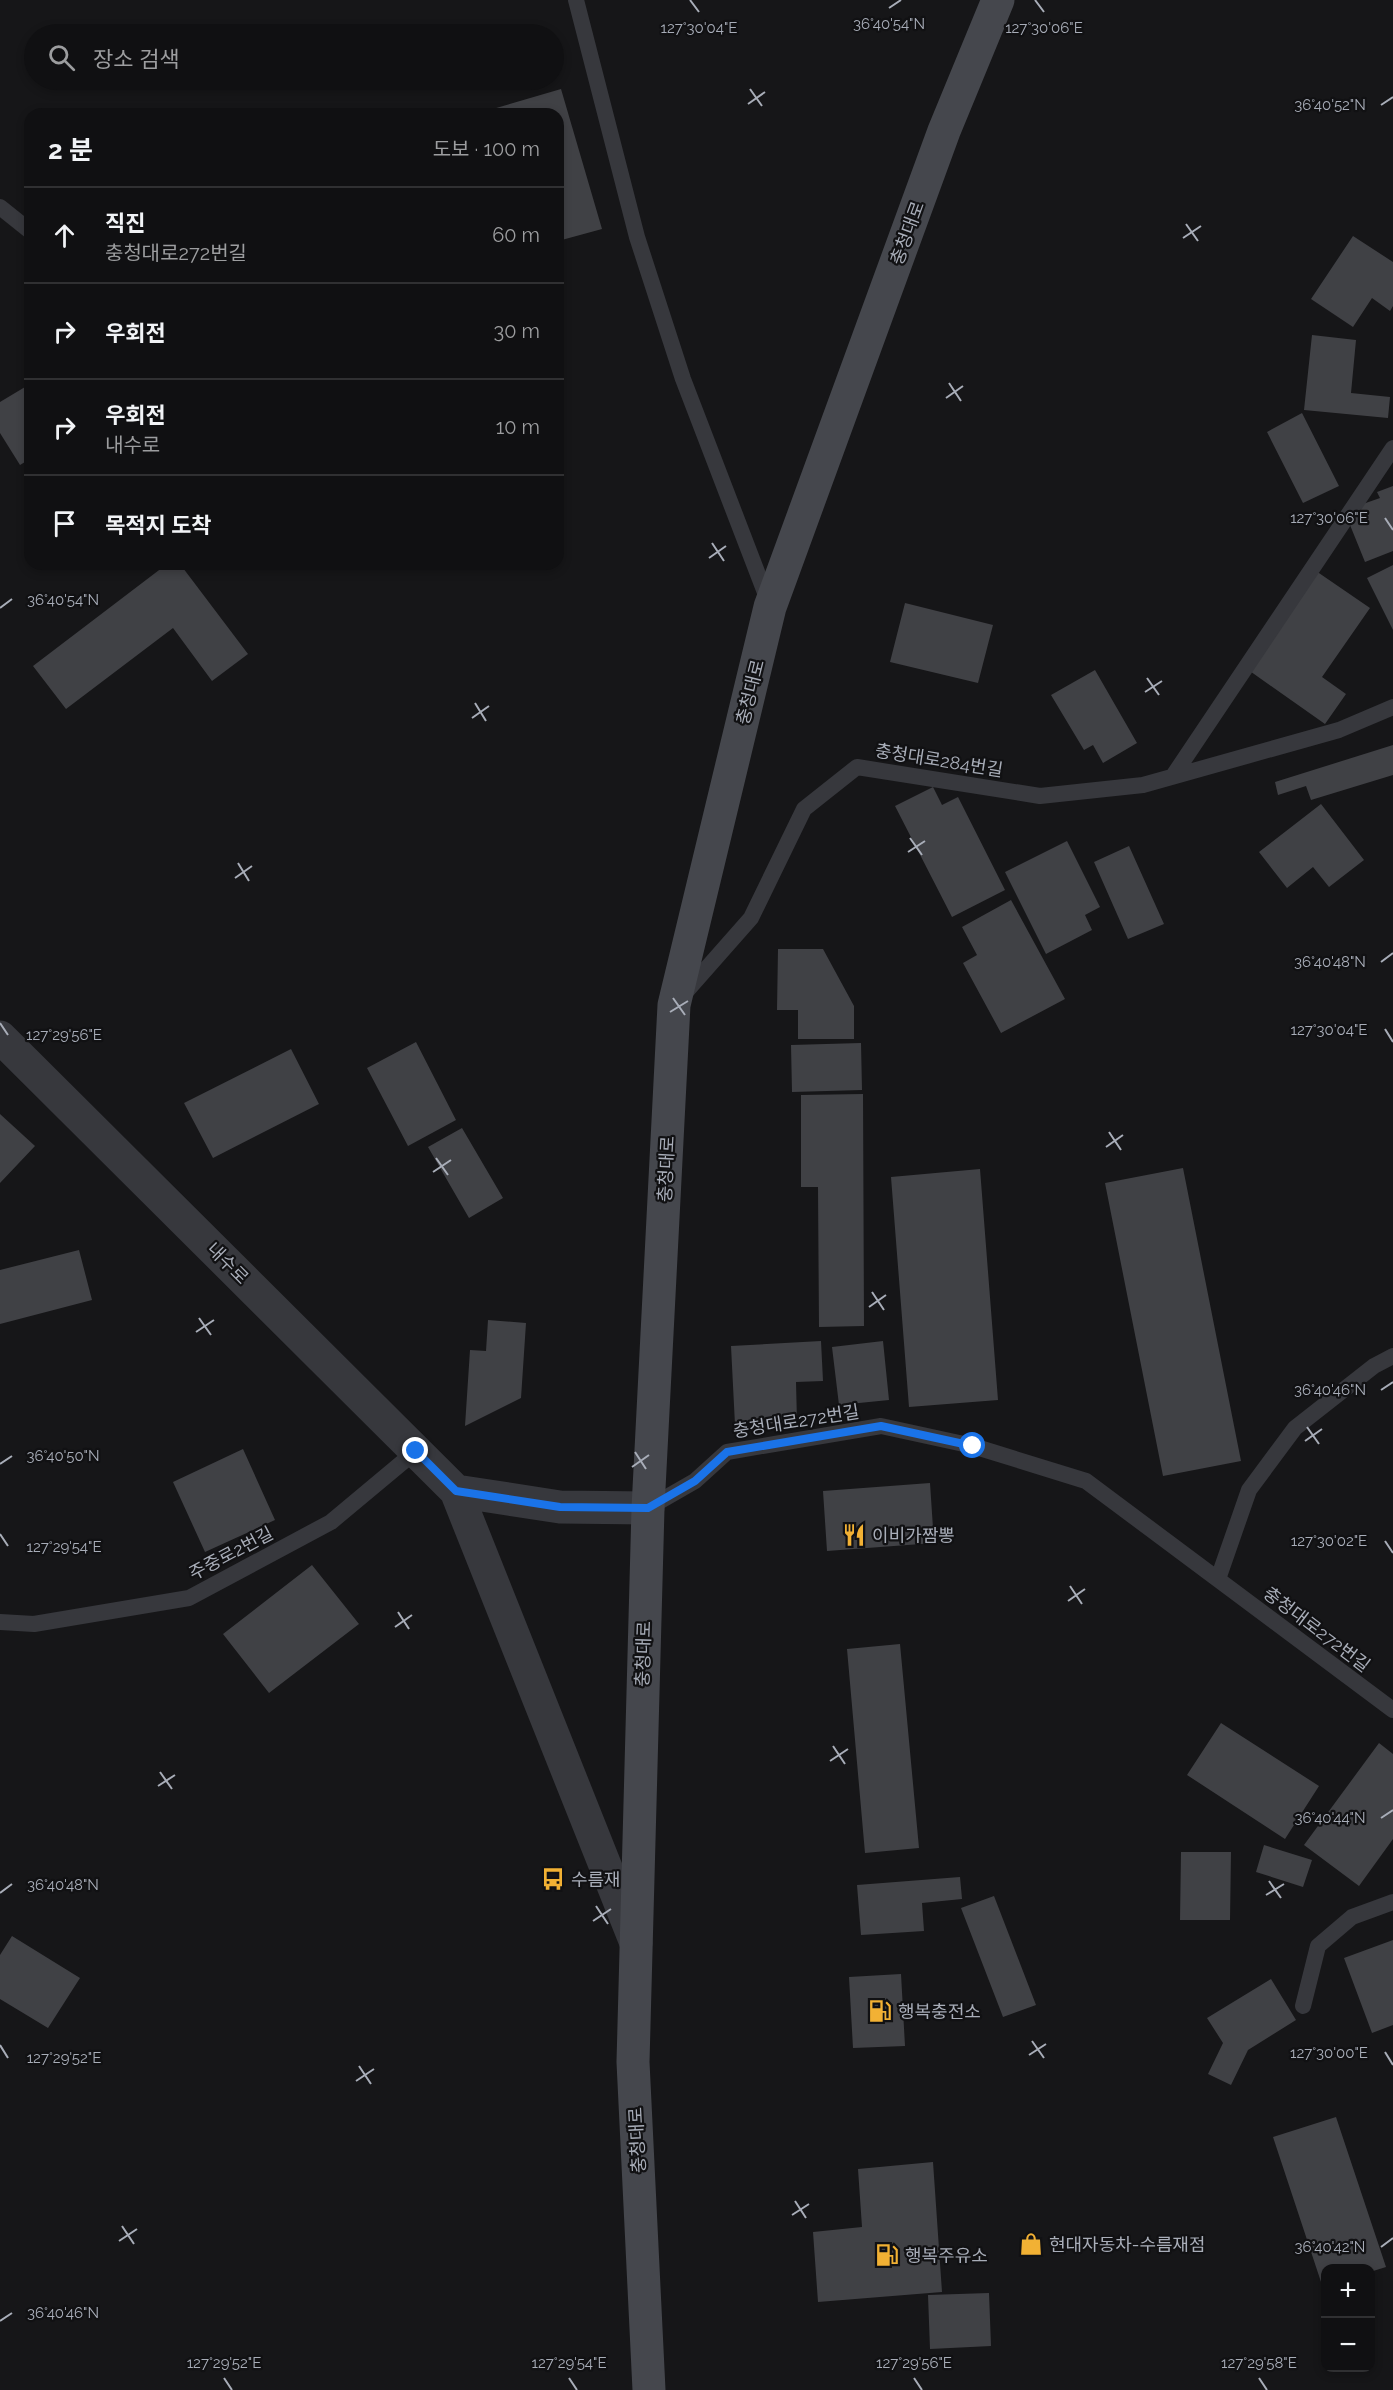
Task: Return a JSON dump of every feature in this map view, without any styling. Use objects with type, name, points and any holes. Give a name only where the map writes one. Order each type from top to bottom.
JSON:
[{"type":"main road","name":"충청대로","points":[[649,2390],[633,2062],[648,1508],[674,1005],[770,607],[944,131],[998,0]]},
{"type":"street","name":"내수로","points":[[0,1037],[456,1491]]},
{"type":"street","points":[[456,1491],[560,1507],[648,1508]]},
{"type":"street","points":[[456,1491],[636,1943]]},
{"type":"lane","points":[[576,0],[637,237],[683,380],[770,607]]},
{"type":"lane","points":[[0,207],[24,226]]},
{"type":"lane","points":[[1173,776],[1393,448]]},
{"type":"lane","name":"충청대로284번길","points":[[674,1005],[751,918],[804,809],[857,767],[1040,796],[1143,785],[1339,730],[1393,707]]},
{"type":"lane","points":[[1218,1580],[1249,1490],[1295,1428],[1374,1366],[1393,1356]]},
{"type":"lane","name":"충청대로272번길","points":[[648,1508],[695,1481],[727,1452],[881,1426],[973,1446],[1086,1481],[1393,1710]]},
{"type":"lane","name":"주중로2번길","points":[[0,1622],[34,1624],[189,1598],[331,1522],[416,1451]]},
{"type":"lane","points":[[1303,2006],[1318,1946],[1352,1917],[1393,1902]]},
{"type":"building","points":[[561,90],[602,229],[564,239],[564,108],[496,108]]},
{"type":"building","points":[[1353,236],[1393,262],[1393,306],[1390,311],[1372,298],[1353,327],[1311,299]]},
{"type":"building","points":[[1312,335],[1356,340],[1351,393],[1390,397],[1388,418],[1304,410]]},
{"type":"building","points":[[24,388],[24,463],[20,465],[0,433],[0,402]]},
{"type":"building","points":[[1302,413],[1339,486],[1303,503],[1267,432]]},
{"type":"building","points":[[1393,486],[1393,551],[1365,562],[1350,525],[1360,505],[1380,498],[1377,492]]},
{"type":"building","points":[[1393,565],[1393,630],[1367,578]]},
{"type":"building","points":[[159,570],[185,570],[248,654],[212,681],[173,628],[66,709],[33,666]]},
{"type":"building","points":[[1316,571],[1370,608],[1322,677],[1346,694],[1325,724],[1247,669]]},
{"type":"building","points":[[905,603],[993,625],[978,683],[890,662]]},
{"type":"building","points":[[1095,670],[1137,743],[1103,763],[1093,745],[1084,750],[1051,695]]},
{"type":"building","points":[[1393,745],[1393,775],[1311,800],[1306,786],[1278,795],[1275,782]]},
{"type":"building","points":[[933,787],[942,805],[958,797],[1005,890],[952,917],[895,806]]},
{"type":"building","points":[[1321,804],[1364,860],[1329,887],[1313,867],[1287,888],[1259,852]]},
{"type":"building","points":[[1067,841],[1100,907],[1085,915],[1092,930],[1046,954],[1005,872]]},
{"type":"building","points":[[1129,846],[1164,924],[1128,939],[1094,862]]},
{"type":"building","points":[[1011,900],[1065,999],[1001,1033],[963,963],[977,955],[962,927]]},
{"type":"building","points":[[778,949],[823,949],[854,1006],[854,1039],[798,1039],[798,1010],[777,1010]]},
{"type":"building","points":[[416,1042],[456,1120],[408,1146],[367,1068]]},
{"type":"building","points":[[861,1043],[862,1090],[792,1092],[791,1045]]},
{"type":"building","points":[[291,1049],[319,1104],[213,1158],[184,1103]]},
{"type":"building","points":[[863,1094],[864,1326],[819,1327],[818,1187],[801,1187],[801,1095]]},
{"type":"building","points":[[0,1114],[35,1146],[0,1183]]},
{"type":"building","points":[[462,1128],[503,1198],[469,1218],[428,1147]]},
{"type":"building","points":[[1183,1168],[1241,1461],[1163,1476],[1105,1183]]},
{"type":"building","points":[[980,1169],[998,1400],[909,1407],[891,1177]]},
{"type":"building","points":[[79,1250],[92,1300],[0,1324],[0,1270]]},
{"type":"building","points":[[488,1320],[526,1323],[521,1398],[465,1426],[470,1350],[486,1351]]},
{"type":"building","points":[[821,1341],[823,1381],[796,1382],[797,1422],[735,1425],[731,1346]]},
{"type":"building","points":[[883,1341],[889,1400],[839,1405],[832,1347]]},
{"type":"building","points":[[243,1449],[275,1520],[205,1552],[173,1482]]},
{"type":"building","points":[[930,1483],[934,1543],[827,1551],[823,1491]]},
{"type":"building","points":[[312,1565],[359,1624],[269,1693],[223,1634]]},
{"type":"building","points":[[900,1644],[919,1848],[865,1853],[847,1649]]},
{"type":"building","points":[[1221,1723],[1319,1786],[1285,1839],[1187,1775]]},
{"type":"building","points":[[1379,1743],[1393,1754],[1393,1839],[1359,1886],[1304,1845]]},
{"type":"building","points":[[1264,1845],[1312,1860],[1303,1887],[1256,1872]]},
{"type":"building","points":[[1181,1852],[1231,1852],[1230,1920],[1180,1920]]},
{"type":"building","points":[[960,1877],[962,1899],[922,1903],[924,1931],[861,1935],[857,1885]]},
{"type":"building","points":[[994,1896],[1036,2005],[1003,2017],[961,1908]]},
{"type":"building","points":[[12,1936],[80,1978],[48,2028],[0,1999],[0,1955]]},
{"type":"building","points":[[1393,1940],[1393,2025],[1372,2033],[1344,1958]]},
{"type":"building","points":[[901,1974],[905,2046],[853,2048],[849,1977]]},
{"type":"building","points":[[1271,1979],[1296,2020],[1248,2050],[1231,2085],[1208,2074],[1223,2043],[1207,2018]]},
{"type":"building","points":[[1336,2117],[1386,2267],[1375,2270],[1375,2264],[1321,2264],[1321,2282],[1273,2137]]},
{"type":"building","points":[[933,2162],[942,2292],[818,2302],[813,2232],[862,2227],[858,2169]]},
{"type":"building","points":[[989,2293],[991,2346],[930,2349],[928,2295]]},
{"type":"place","name":"이비가짬뽕","points":[[854,1535]]},
{"type":"place","name":"수름재","points":[[553,1879]]},
{"type":"place","name":"행복충전소","points":[[880,2011]]},
{"type":"place","name":"현대자동차-수름재점","points":[[1031,2244]]},
{"type":"place","name":"행복주유소","points":[[887,2255]]},
{"type":"route","points":[[416,1451],[456,1491],[560,1507],[648,1508],[695,1481],[727,1452],[881,1426],[973,1446]]}]
